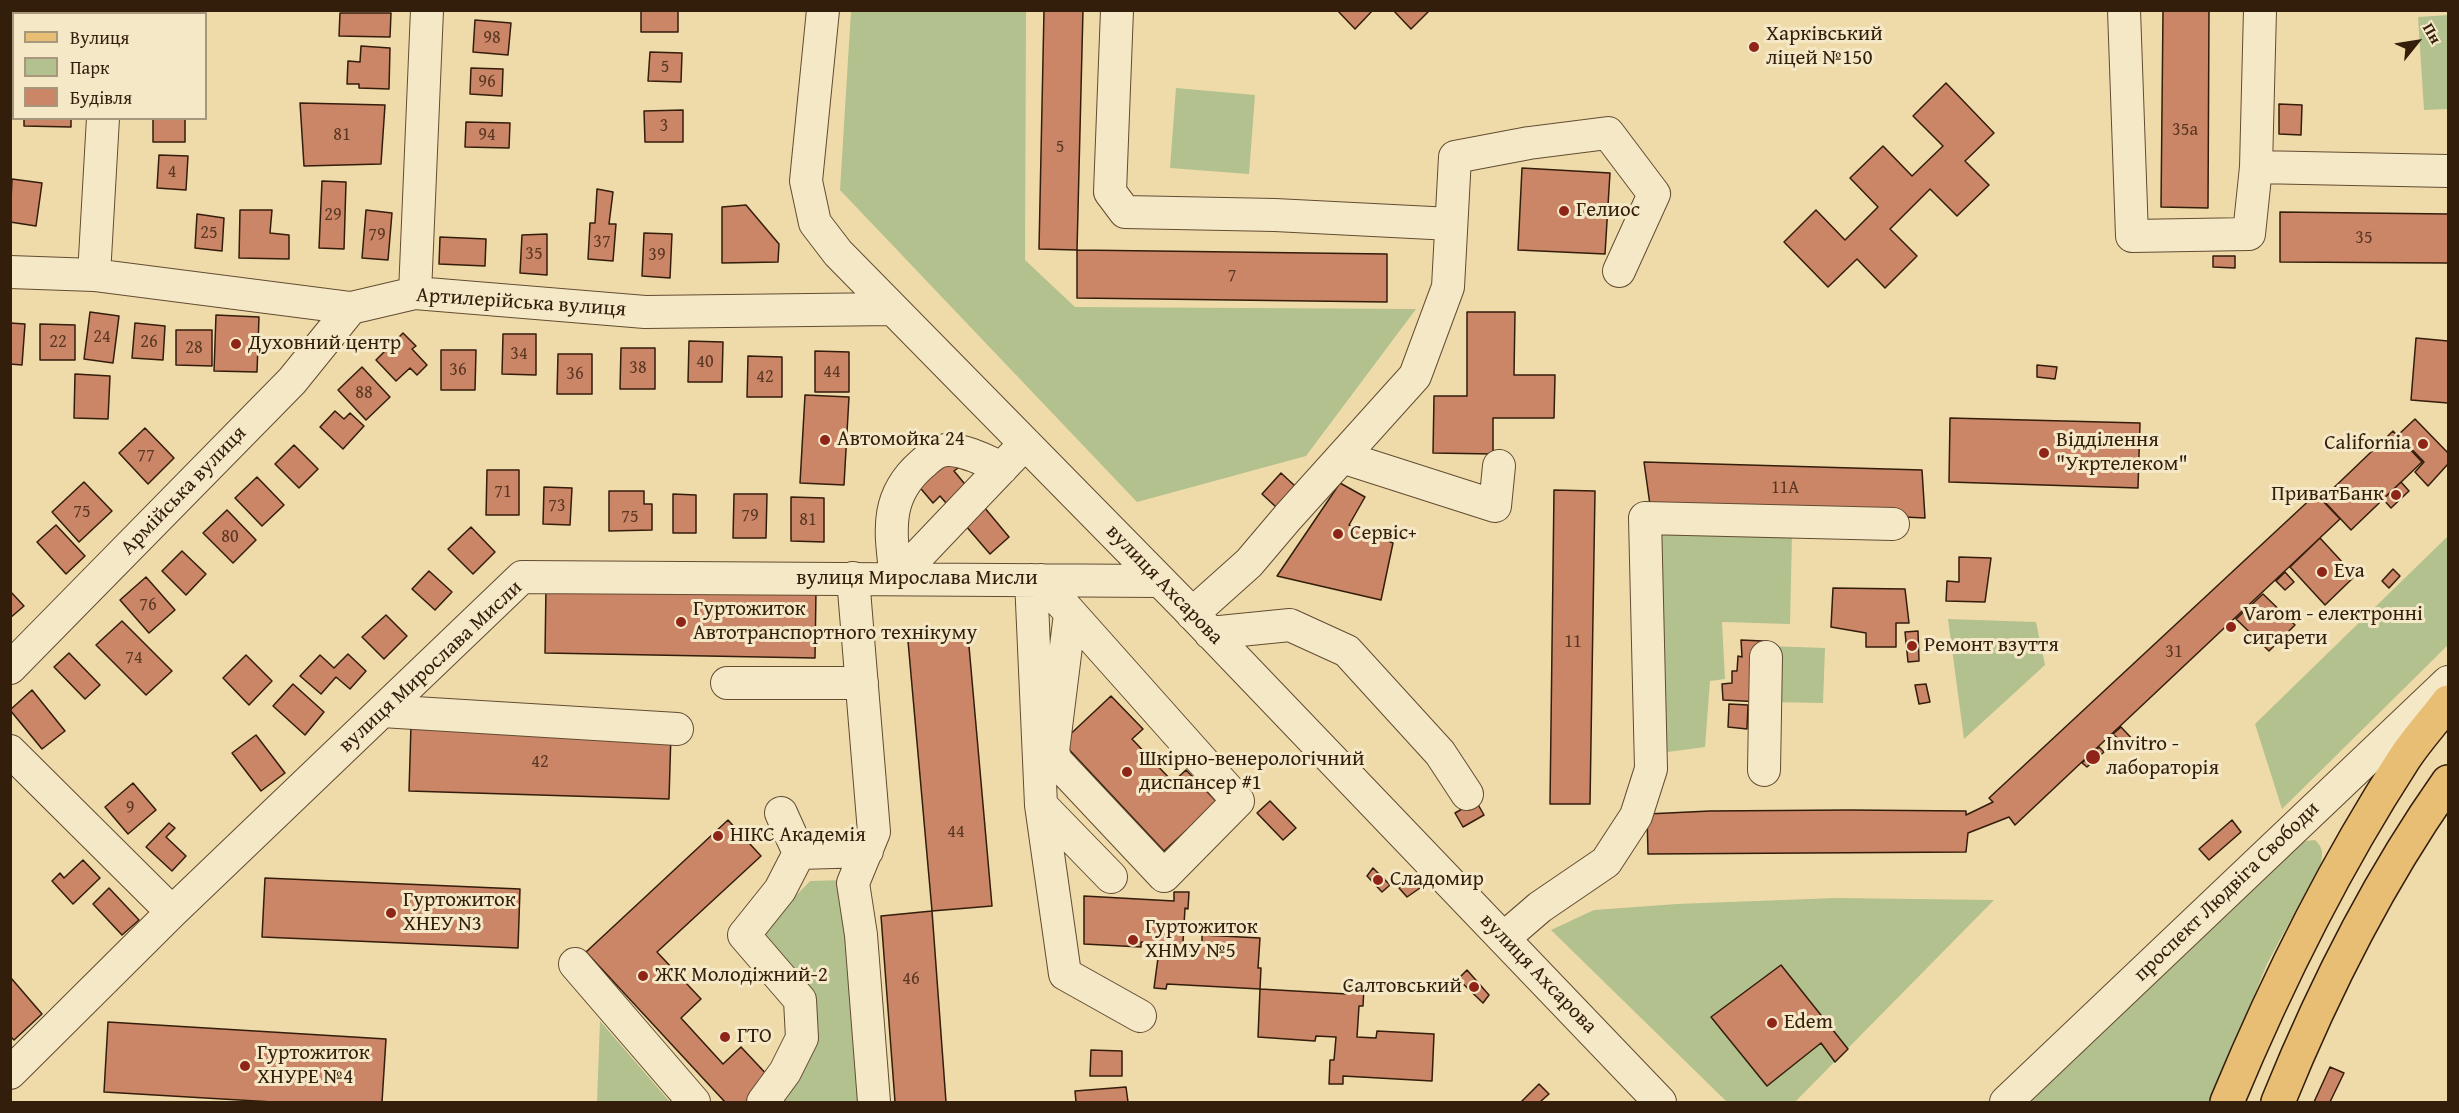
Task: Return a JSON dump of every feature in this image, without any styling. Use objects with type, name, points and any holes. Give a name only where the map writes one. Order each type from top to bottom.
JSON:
[{"type":"main road","points":[[2227,1102],[2261,1018],[2321,899],[2404,758],[2448,702]]},
{"type":"main road","points":[[2278,1102],[2300,1047],[2364,916],[2448,782]]},
{"type":"street","points":[[415,293],[427,10]]},
{"type":"street","name":"вулиця Ахсарова","points":[[823,10],[806,181],[815,223],[838,253],[1201,623],[1660,1102]]},
{"type":"street","points":[[1117,10],[1110,192],[1125,212],[1275,215],[1451,224]]},
{"type":"street","points":[[2120,16],[2132,236],[2249,234],[2256,167],[2260,10]]},
{"type":"street","points":[[94,275],[103,120]]},
{"type":"street","points":[[1201,623],[1250,563],[1415,376],[1448,286],[1455,157],[1529,143],[1608,133],[1654,194],[1619,270]]},
{"type":"street","points":[[2256,167],[2448,171]]},
{"type":"street","name":"Артилерійська вулиця","points":[[10,272],[94,275],[351,308],[415,293],[645,312],[892,309]]},
{"type":"street","name":"Армійська вулиця","points":[[10,668],[292,381],[351,308]]},
{"type":"street","points":[[896,579],[1024,444]]},
{"type":"street","points":[[896,579],[890,529],[897,496],[910,475],[935,453],[949,449],[975,456],[1002,468]]},
{"type":"street","points":[[1342,457],[1496,506],[1499,466]]},
{"type":"street","points":[[1504,938],[1548,901],[1606,862],[1636,816],[1651,769],[1645,518],[1893,524]]},
{"type":"street","name":"вулиця Мирослава Мисли","points":[[10,1073],[172,912],[522,578],[1160,581]]},
{"type":"street","points":[[853,579],[874,832],[853,883],[861,935],[874,1102]]},
{"type":"street","points":[[1036,580],[1070,614],[1238,801],[1164,876],[1056,761],[1053,751],[1070,614]]},
{"type":"street","points":[[1036,580],[1041,805],[1065,974],[1140,1016]]},
{"type":"street","points":[[1201,623],[1290,625],[1347,651],[1440,753],[1467,794]]},
{"type":"street","points":[[1764,770],[1766,657]]},
{"type":"street","name":"проспект Людвіга Свободи","points":[[2006,1102],[2448,682]]},
{"type":"street","points":[[727,683],[862,683]]},
{"type":"street","points":[[382,711],[677,729]]},
{"type":"street","points":[[10,751],[172,912]]},
{"type":"street","points":[[1041,805],[1111,877]]},
{"type":"street","points":[[781,813],[799,853]]},
{"type":"street","points":[[799,853],[867,851]]},
{"type":"street","points":[[763,1102],[785,1072],[801,1038],[800,999],[744,935],[780,890],[799,853]]},
{"type":"street","points":[[574,964],[694,1102]]},
{"type":"green space","points":[[851,11],[1026,11],[1025,260],[1075,307],[1416,309],[1306,456],[1137,502],[840,190]]},
{"type":"green space","points":[[2448,15],[2448,109],[2424,110],[2418,17]]},
{"type":"green space","points":[[1176,88],[1255,95],[1249,174],[1170,168]]},
{"type":"green space","points":[[1656,529],[1792,534],[1790,624],[1722,622],[1725,679],[1710,681],[1705,747],[1660,753]]},
{"type":"green space","points":[[2448,536],[2448,645],[2282,809],[2255,724]]},
{"type":"green space","points":[[1948,619],[2036,622],[2045,665],[1964,739]]},
{"type":"green space","points":[[1768,646],[1825,648],[1823,703],[1767,702]]},
{"type":"green space","points":[[2315,840],[2322,850],[2321,863],[2267,964],[2211,1102],[2027,1102],[2293,850],[2306,841]]},
{"type":"green space","points":[[845,880],[865,1102],[782,1102],[776,1097],[815,1037],[811,989],[761,933],[810,881]]},
{"type":"green space","points":[[1835,898],[1994,900],[1795,1102],[1727,1102],[1551,930],[1594,910],[1677,904]]},
{"type":"green space","points":[[600,1021],[670,1102],[597,1102]]},
{"type":"building","points":[[641,10],[678,10],[678,32],[641,32]]},
{"type":"building","points":[[1044,10],[1083,10],[1077,250],[1039,249]]},
{"type":"building","points":[[1337,10],[1373,10],[1355,29]]},
{"type":"building","points":[[1393,10],[1430,10],[1411,29]]},
{"type":"building","points":[[2163,10],[2209,10],[2208,208],[2161,207]]},
{"type":"building","points":[[340,13],[391,13],[390,37],[339,36]]},
{"type":"building","points":[[475,20],[511,23],[508,55],[473,52]]},
{"type":"building","points":[[361,46],[390,48],[389,89],[359,88],[359,84],[347,84],[348,61],[360,62]]},
{"type":"building","points":[[650,52],[682,53],[681,82],[648,81]]},
{"type":"building","points":[[471,68],[503,69],[502,96],[470,94]]},
{"type":"building","points":[[1946,83],[1994,133],[1965,161],[1989,185],[1957,216],[1930,189],[1890,229],[1917,256],[1885,288],[1857,259],[1828,287],[1784,242],[1816,210],[1845,240],[1878,207],[1850,178],[1883,146],[1912,176],[1943,146],[1913,116]]},
{"type":"building","points":[[300,103],[385,105],[381,164],[304,166]]},
{"type":"building","points":[[2279,104],[2302,105],[2301,135],[2279,134]]},
{"type":"building","points":[[683,110],[683,142],[645,142],[644,111]]},
{"type":"building","points":[[24,120],[71,120],[71,127],[24,126]]},
{"type":"building","points":[[153,120],[185,120],[185,142],[153,142]]},
{"type":"building","points":[[466,122],[510,123],[509,148],[465,147]]},
{"type":"building","points":[[159,155],[188,156],[186,190],[157,188]]},
{"type":"building","name":"Гелиос","points":[[1522,168],[1610,173],[1605,254],[1518,250]]},
{"type":"building","points":[[12,179],[42,183],[36,226],[10,222]]},
{"type":"building","points":[[322,181],[346,182],[344,249],[319,248]]},
{"type":"building","points":[[597,189],[613,192],[609,224],[616,224],[613,261],[588,259],[590,223],[595,223]]},
{"type":"building","points":[[746,205],[779,244],[778,262],[722,263],[722,207]]},
{"type":"building","points":[[240,210],[272,210],[270,233],[289,235],[289,259],[239,258]]},
{"type":"building","points":[[366,210],[392,213],[388,260],[362,258]]},
{"type":"building","points":[[2280,212],[2448,214],[2448,263],[2280,262]]},
{"type":"building","points":[[197,214],[224,218],[222,251],[195,248]]},
{"type":"building","points":[[644,233],[672,234],[670,278],[642,276]]},
{"type":"building","points":[[547,234],[547,275],[520,273],[522,235]]},
{"type":"building","points":[[440,237],[486,239],[485,266],[439,264]]},
{"type":"building","points":[[1077,250],[1387,254],[1387,302],[1077,298]]},
{"type":"building","points":[[2213,256],[2235,256],[2235,268],[2213,267]]},
{"type":"building","points":[[90,312],[119,316],[113,363],[84,359]]},
{"type":"building","points":[[1467,312],[1515,312],[1514,375],[1555,375],[1554,418],[1493,418],[1493,454],[1433,453],[1434,396],[1467,396]]},
{"type":"building","name":"Духовний центр","points":[[216,315],[259,317],[257,372],[214,371]]},
{"type":"building","points":[[10,323],[25,324],[22,365],[10,364]]},
{"type":"building","points":[[135,323],[165,326],[163,360],[132,358]]},
{"type":"building","points":[[40,324],[75,325],[75,360],[40,360]]},
{"type":"building","points":[[176,330],[212,330],[212,366],[176,365]]},
{"type":"building","points":[[403,333],[416,346],[412,349],[427,365],[417,375],[410,368],[396,381],[376,360]]},
{"type":"building","points":[[503,334],[536,334],[536,375],[502,374]]},
{"type":"building","points":[[2416,338],[2448,341],[2448,403],[2411,400]]},
{"type":"building","points":[[689,341],[723,342],[722,382],[688,382]]},
{"type":"building","points":[[621,348],[655,348],[655,389],[620,389]]},
{"type":"building","points":[[441,350],[476,350],[475,390],[441,390]]},
{"type":"building","points":[[815,351],[849,352],[849,392],[815,392]]},
{"type":"building","points":[[558,354],[592,354],[592,394],[557,394]]},
{"type":"building","points":[[748,356],[782,357],[782,397],[747,397]]},
{"type":"building","points":[[2037,365],[2057,367],[2055,379],[2037,377]]},
{"type":"building","points":[[362,367],[390,397],[366,420],[338,390]]},
{"type":"building","points":[[75,374],[110,376],[108,419],[74,418]]},
{"type":"building","name":"Автомойка 24","points":[[805,395],[849,397],[844,485],[800,483]]},
{"type":"building","points":[[335,411],[344,419],[350,413],[364,426],[343,449],[320,427]]},
{"type":"building","name":"Відділення \"Укртелеком\"","points":[[1950,418],[2140,423],[2138,488],[1949,482]]},
{"type":"building","name":"California","points":[[2415,419],[2448,453],[2448,464],[2428,486],[2415,472],[2424,462],[2398,435]]},
{"type":"building","points":[[145,428],[174,458],[148,484],[119,453]]},
{"type":"building","points":[[2393,431],[2422,462],[2351,530],[2322,499]]},
{"type":"building","points":[[294,445],[318,469],[299,488],[275,464]]},
{"type":"building","points":[[948,456],[958,468],[954,471],[1009,537],[990,554],[940,496],[933,503],[916,483]]},
{"type":"building","points":[[1644,462],[1922,470],[1925,518],[1650,505]]},
{"type":"building","points":[[487,470],[519,470],[519,515],[486,515]]},
{"type":"building","points":[[1281,473],[1295,486],[1276,507],[1262,494]]},
{"type":"building","points":[[257,477],[284,505],[262,526],[235,498]]},
{"type":"building","points":[[84,482],[112,511],[79,542],[52,512]]},
{"type":"building","name":"ПриватБанк","points":[[2401,482],[2409,491],[2391,508],[2383,499]]},
{"type":"building","name":"Сервіс+","points":[[1340,483],[1365,497],[1349,525],[1393,543],[1381,600],[1277,576]]},
{"type":"building","points":[[544,487],[572,488],[570,525],[543,524]]},
{"type":"building","points":[[1554,490],[1595,491],[1590,804],[1550,804]]},
{"type":"building","points":[[609,491],[644,491],[644,504],[652,504],[652,530],[609,531]]},
{"type":"building","points":[[673,494],[696,495],[696,533],[673,533]]},
{"type":"building","points":[[734,494],[767,494],[766,538],[733,538]]},
{"type":"building","points":[[2316,494],[2340,519],[2015,825],[2009,817],[1968,833],[1966,852],[1648,854],[1647,814],[1849,810],[1966,811],[1966,815],[1993,802],[1989,798]]},
{"type":"building","points":[[791,497],[824,498],[824,542],[791,541]]},
{"type":"building","points":[[227,510],[256,540],[233,563],[203,533]]},
{"type":"building","points":[[56,525],[85,556],[66,574],[37,542]]},
{"type":"building","points":[[471,527],[495,552],[473,574],[448,549]]},
{"type":"building","name":"Eva","points":[[2320,538],[2355,576],[2325,605],[2290,567]]},
{"type":"building","points":[[182,551],[206,574],[186,595],[162,571]]},
{"type":"building","points":[[1959,557],[1991,558],[1985,602],[1946,601],[1947,581],[1959,582]]},
{"type":"building","points":[[2393,569],[2400,576],[2389,588],[2382,581]]},
{"type":"building","points":[[429,571],[452,592],[435,610],[412,589]]},
{"type":"building","points":[[2285,572],[2294,582],[2285,590],[2276,581]]},
{"type":"building","points":[[146,577],[175,610],[149,633],[120,600]]},
{"type":"building","name":"Гуртожиток Автотранспортного технікуму","points":[[546,585],[816,590],[815,658],[545,653]]},
{"type":"building","points":[[1833,588],[1905,589],[1909,623],[1896,623],[1896,647],[1866,647],[1866,633],[1831,627]]},
{"type":"building","points":[[10,591],[24,606],[10,618]]},
{"type":"building","points":[[2263,594],[2295,625],[2269,651],[2236,619]]},
{"type":"building","points":[[386,615],[407,636],[384,659],[362,637]]},
{"type":"building","points":[[122,621],[172,671],[146,695],[96,645]]},
{"type":"building","name":"Ремонт взуття","points":[[1918,631],[1919,661],[1908,662],[1905,632]]},
{"type":"building","points":[[968,635],[992,906],[932,911],[908,641]]},
{"type":"building","points":[[1741,640],[1763,641],[1762,702],[1723,700],[1722,684],[1732,683],[1732,671],[1737,671],[1738,656],[1742,657]]},
{"type":"building","points":[[69,653],[100,685],[85,699],[54,667]]},
{"type":"building","points":[[348,654],[366,671],[350,689],[336,677],[321,694],[300,676],[320,655],[334,668]]},
{"type":"building","points":[[246,655],[272,681],[249,705],[223,678]]},
{"type":"building","points":[[293,684],[324,712],[305,735],[273,706]]},
{"type":"building","points":[[1926,684],[1930,702],[1919,704],[1915,685]]},
{"type":"building","points":[[32,690],[65,731],[42,749],[10,710]]},
{"type":"building","name":"Шкірно-венерологічний диспансер #1","points":[[1111,696],[1143,729],[1132,739],[1173,782],[1186,770],[1217,802],[1164,851],[1062,742]]},
{"type":"building","points":[[1729,704],[1748,705],[1747,729],[1728,727]]},
{"type":"building","points":[[411,725],[671,733],[669,799],[409,791]]},
{"type":"building","points":[[2121,727],[2137,744],[2130,750],[2113,734]]},
{"type":"building","points":[[256,735],[285,773],[261,791],[232,753]]},
{"type":"building","name":"Invitro - лабораторія","points":[[2099,747],[2104,752],[2087,767],[2082,763]]},
{"type":"building","points":[[133,783],[156,810],[128,834],[105,807]]},
{"type":"building","points":[[1270,801],[1296,828],[1283,840],[1257,813]]},
{"type":"building","points":[[1476,801],[1484,815],[1463,827],[1455,813]]},
{"type":"building","name":"ЖК Молодіжний-2","points":[[728,820],[761,856],[657,952],[701,999],[681,1018],[723,1064],[741,1047],[772,1080],[747,1102],[725,1102],[586,952]]},
{"type":"building","points":[[2232,820],[2241,832],[2209,860],[2199,849]]},
{"type":"building","points":[[169,823],[175,828],[166,837],[186,856],[172,871],[146,847]]},
{"type":"building","points":[[83,860],[100,878],[73,904],[52,881],[60,873],[64,878]]},
{"type":"building","name":"Сладомир","points":[[1373,868],[1390,885],[1382,892],[1367,876]]},
{"type":"building","name":"Гуртожиток ХНЕУ N3","points":[[265,878],[520,889],[518,948],[262,937]]},
{"type":"building","points":[[1412,878],[1420,888],[1407,897],[1399,888]]},
{"type":"building","points":[[109,888],[139,920],[122,935],[93,904]]},
{"type":"building","name":"Гуртожиток ХНМУ №5","points":[[1174,892],[1189,892],[1188,909],[1185,908],[1183,943],[1202,944],[1202,935],[1260,938],[1258,968],[1261,968],[1260,989],[1167,984],[1166,989],[1154,988],[1160,943],[1141,942],[1141,947],[1084,944],[1084,896],[1174,901]]},
{"type":"building","points":[[932,911],[946,1102],[895,1102],[881,916]]},
{"type":"building","name":"Edem","points":[[1781,965],[1848,1049],[1835,1062],[1821,1043],[1767,1086],[1711,1017]]},
{"type":"building","name":"Салтовський","points":[[1467,970],[1489,995],[1483,1003],[1458,979]]},
{"type":"building","points":[[11,978],[42,1014],[14,1040],[10,1036]]},
{"type":"building","name":"Гуртожиток ХНМУ №5","points":[[1348,986],[1364,987],[1363,1006],[1359,1006],[1357,1037],[1376,1038],[1377,1031],[1434,1034],[1432,1081],[1343,1076],[1343,1084],[1329,1084],[1330,1060],[1334,1060],[1336,1037],[1316,1036],[1315,1041],[1258,1037],[1260,989],[1347,994]]},
{"type":"building","name":"Гуртожиток ХНУРЕ №4","points":[[108,1022],[386,1039],[382,1102],[273,1102],[104,1092]]},
{"type":"building","points":[[1091,1050],[1122,1051],[1122,1076],[1090,1076]]},
{"type":"building","points":[[2330,1067],[2344,1073],[2330,1102],[2314,1102]]},
{"type":"building","points":[[1539,1084],[1549,1094],[1540,1102],[1521,1102]]},
{"type":"building","points":[[1126,1087],[1128,1102],[1076,1102],[1075,1091]]},
{"type":"place","name":"Харківський ліцей №150","points":[[1754,47]]},
{"type":"place","name":"Гелиос","points":[[1564,211]]},
{"type":"place","name":"Духовний центр","points":[[236,344]]},
{"type":"place","name":"Автомойка 24","points":[[825,440]]},
{"type":"place","name":"California","points":[[2423,444]]},
{"type":"place","name":"Відділення \"Укртелеком\"","points":[[2044,453]]},
{"type":"place","name":"ПриватБанк","points":[[2396,495]]},
{"type":"place","name":"Сервіс+","points":[[1338,534]]},
{"type":"place","name":"Eva","points":[[2322,572]]},
{"type":"place","name":"Гуртожиток Автотранспортного технікуму","points":[[681,622]]},
{"type":"place","name":"Varom - електронні сигарети","points":[[2231,627]]},
{"type":"place","name":"Ремонт взуття","points":[[1912,646]]},
{"type":"place","name":"Invitro - лабораторія","points":[[2093,757]]},
{"type":"place","name":"Шкірно-венерологічний диспансер #1","points":[[1127,772]]},
{"type":"place","name":"НІКС Академія","points":[[718,836]]},
{"type":"place","name":"Сладомир","points":[[1378,880]]},
{"type":"place","name":"Гуртожиток ХНЕУ N3","points":[[391,913]]},
{"type":"place","name":"Гуртожиток ХНМУ №5","points":[[1133,940]]},
{"type":"place","name":"ЖК Молодіжний-2","points":[[643,976]]},
{"type":"place","name":"Салтовський","points":[[1474,987]]},
{"type":"place","name":"Edem","points":[[1772,1023]]},
{"type":"place","name":"ГТО","points":[[725,1037]]},
{"type":"place","name":"Гуртожиток ХНУРЕ №4","points":[[245,1066]]}]
